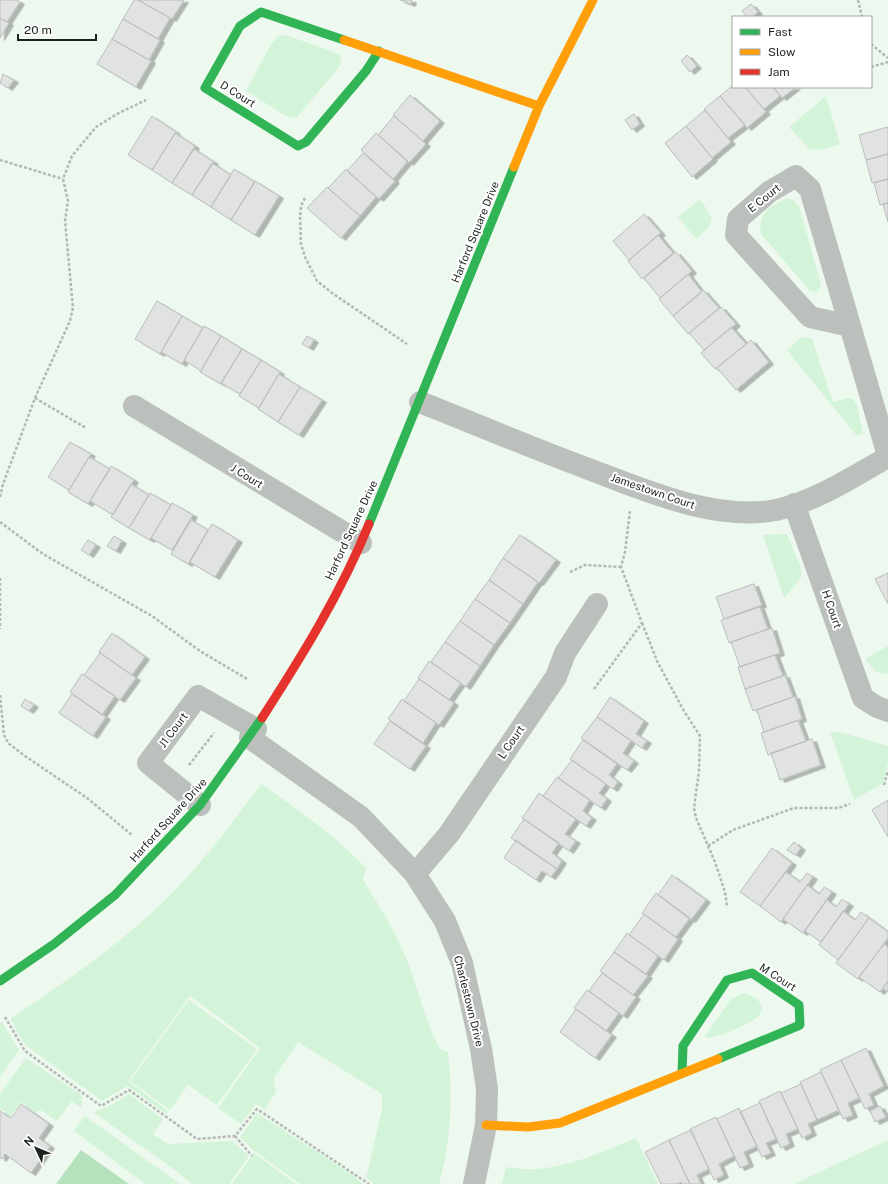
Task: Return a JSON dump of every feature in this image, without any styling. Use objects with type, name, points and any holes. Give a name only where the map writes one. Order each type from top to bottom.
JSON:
[{"type":"street","name":"Harford Square Drive","points":[[0,981],[54,944],[115,895],[200,805],[253,734],[307,648],[361,543],[420,402],[539,106],[593,0]]},
{"type":"street","name":"D Court","points":[[379,51],[366,71],[306,142],[298,146],[205,88],[240,26],[262,12],[379,51],[539,106]]},
{"type":"street","name":"E Court","points":[[850,326],[810,317],[736,235],[738,219],[769,192],[796,176],[810,188],[888,456]]},
{"type":"street","name":"Jamestown Court","points":[[420,402],[625,482],[704,508],[730,512],[776,510],[821,495],[888,456]]},
{"type":"street","name":"J Court","points":[[134,406],[361,543]]},
{"type":"street","name":"H Court","points":[[794,504],[863,698],[884,706]]},
{"type":"street","name":"L Court","points":[[415,874],[449,834],[556,677],[565,653],[597,604]]},
{"type":"street","name":"J1 Court","points":[[200,805],[148,763],[198,696],[253,734]]},
{"type":"street","name":"Charlestown Drive","points":[[253,734],[361,817],[415,874],[444,921],[462,963],[481,1049],[487,1089],[486,1125],[474,1184]]},
{"type":"street","name":"M Court","points":[[486,1125],[523,1128],[552,1126],[571,1120],[800,1025],[799,1005],[752,972],[727,980],[683,1046],[682,1073]]},
{"type":"path","points":[[858,0],[862,16]]},
{"type":"path","points":[[872,45],[888,58]]},
{"type":"path","points":[[872,67],[888,62]]},
{"type":"path","points":[[0,497],[3,484],[34,398],[70,321],[72,308],[65,221],[68,201],[63,179],[72,156],[96,127],[117,114],[146,100]]},
{"type":"path","points":[[0,160],[63,179]]},
{"type":"path","points":[[305,198],[301,206],[300,217],[301,244],[305,257],[317,281],[332,293],[407,344]]},
{"type":"path","points":[[34,398],[86,428]]},
{"type":"path","points":[[630,510],[625,552],[621,567],[658,663],[684,711],[700,736],[699,771],[694,808],[696,818],[725,892],[727,906]]},
{"type":"path","points":[[0,522],[43,554],[152,616],[200,650],[247,679]]},
{"type":"path","points":[[570,572],[585,564],[621,567]]},
{"type":"path","points":[[0,578],[0,629]]},
{"type":"path","points":[[594,689],[642,623]]},
{"type":"path","points":[[0,694],[4,735],[8,743],[87,798],[132,835]]},
{"type":"path","points":[[188,766],[215,732]]},
{"type":"path","points":[[884,785],[888,770]]},
{"type":"path","points":[[708,846],[733,830],[794,808],[838,808],[850,804]]},
{"type":"path","points":[[5,1017],[25,1051],[101,1106],[129,1090],[197,1139],[235,1136],[257,1109],[369,1184]]},
{"type":"path","points":[[235,1136],[252,1156]]},
{"type":"shaded area","points":[[286,35],[339,54],[341,61],[336,71],[297,117],[293,118],[286,116],[246,91],[271,44],[279,36]]},
{"type":"shaded area","points":[[826,96],[840,144],[821,150],[809,149],[789,127]]},
{"type":"shaded area","points":[[700,199],[712,218],[709,227],[696,239],[678,217]]},
{"type":"shaded area","points":[[785,199],[792,199],[799,206],[820,281],[821,287],[816,292],[810,291],[761,234],[760,227],[763,216],[769,208]]},
{"type":"shaded area","points":[[802,337],[812,339],[833,402],[848,398],[853,399],[857,405],[863,433],[857,436],[787,350]]},
{"type":"shaded area","points":[[787,534],[801,568],[801,578],[784,598],[763,535]]},
{"type":"shaded area","points":[[888,646],[888,674],[876,672],[865,659]]},
{"type":"shaded area","points":[[830,732],[843,733],[888,746],[888,763],[883,783],[854,800]]},
{"type":"shaded area","points":[[261,784],[316,823],[366,868],[363,880],[387,920],[403,952],[435,1039],[440,1049],[448,1052],[451,1102],[450,1118],[446,1151],[439,1184],[374,1184],[366,1178],[382,1110],[382,1094],[298,1042],[274,1078],[276,1092],[265,1109],[256,1104],[241,1124],[218,1108],[260,1048],[190,996],[128,1081],[168,1111],[166,1114],[128,1086],[102,1101],[25,1045],[10,1019],[97,958],[158,907],[200,863]]},
{"type":"shaded area","points":[[744,993],[758,1000],[762,1006],[760,1014],[750,1022],[734,1030],[711,1038],[706,1038],[705,1036],[731,999]]},
{"type":"shaded area","points":[[189,1000],[257,1049],[217,1105],[188,1085],[170,1110],[130,1081]]},
{"type":"shaded area","points":[[2,1022],[19,1050],[0,1077],[0,1023]]},
{"type":"shaded area","points":[[26,1058],[82,1095],[81,1108],[72,1101],[57,1121],[40,1110],[37,1113],[21,1102],[10,1116],[0,1109],[0,1094]]},
{"type":"shaded area","points":[[129,1094],[163,1119],[153,1134],[168,1144],[232,1141],[249,1156],[229,1184],[192,1184],[175,1170],[93,1112],[108,1107]]},
{"type":"shaded area","points":[[257,1113],[353,1175],[363,1184],[300,1184],[253,1150],[240,1137]]},
{"type":"shaded area","points":[[85,1116],[180,1184],[145,1184],[74,1131]]},
{"type":"shaded area","points":[[636,1138],[658,1184],[502,1184],[506,1167],[540,1169],[556,1166],[589,1157]]},
{"type":"shaded area","points":[[888,1140],[888,1184],[794,1184]]},
{"type":"shaded area","points":[[81,1150],[129,1184],[56,1184]]},
{"type":"shaded area","points":[[254,1153],[296,1184],[232,1184]]},
{"type":"building","points":[[0,0],[17,0],[20,2],[7,22],[0,18]]},
{"type":"building","points":[[134,0],[138,0],[170,18],[158,39],[123,19]]},
{"type":"building","points":[[138,0],[184,0],[172,19]]},
{"type":"building","points":[[400,0],[412,0],[411,4]]},
{"type":"building","points":[[751,4],[758,12],[754,16],[746,16],[742,11]]},
{"type":"building","points":[[0,18],[9,23],[0,38]]},
{"type":"building","points":[[123,19],[160,40],[149,60],[112,39]]},
{"type":"building","points":[[112,39],[151,61],[136,87],[97,64]]},
{"type":"building","points":[[687,55],[697,66],[690,72],[681,61]]},
{"type":"building","points":[[3,74],[14,80],[8,88],[0,83]]},
{"type":"building","points":[[732,86],[732,88],[746,88],[766,112],[747,128],[720,96]]},
{"type":"building","points":[[746,88],[774,88],[780,96],[764,109]]},
{"type":"building","points":[[774,88],[795,88],[782,98]]},
{"type":"building","points":[[410,95],[440,121],[423,141],[393,115]]},
{"type":"building","points":[[720,96],[745,125],[728,138],[704,109]]},
{"type":"building","points":[[705,110],[731,142],[712,158],[686,126]]},
{"type":"building","points":[[634,114],[640,124],[632,130],[625,120]]},
{"type":"building","points":[[152,116],[176,132],[152,170],[128,155]]},
{"type":"building","points":[[394,116],[426,144],[409,163],[378,135]]},
{"type":"building","points":[[686,126],[713,159],[692,177],[665,143]]},
{"type":"building","points":[[888,127],[888,154],[866,160],[859,135]]},
{"type":"building","points":[[175,133],[195,146],[172,183],[152,170]]},
{"type":"building","points":[[376,133],[408,161],[393,179],[361,150]]},
{"type":"building","points":[[194,149],[214,162],[192,195],[172,183]]},
{"type":"building","points":[[363,153],[395,181],[379,199],[347,171]]},
{"type":"building","points":[[888,154],[888,179],[872,183],[866,160]]},
{"type":"building","points":[[212,163],[231,175],[211,207],[192,195]]},
{"type":"building","points":[[234,169],[255,182],[231,220],[211,207]]},
{"type":"building","points":[[346,169],[376,197],[360,216],[328,188]]},
{"type":"building","points":[[888,179],[888,203],[880,205],[874,183]]},
{"type":"building","points":[[255,181],[279,196],[255,235],[231,220]]},
{"type":"building","points":[[327,187],[360,216],[341,238],[307,208]]},
{"type":"building","points":[[888,203],[888,222],[883,204]]},
{"type":"building","points":[[644,214],[661,233],[629,260],[613,241]]},
{"type":"building","points":[[658,235],[673,253],[642,279],[628,261]]},
{"type":"building","points":[[676,252],[692,271],[660,298],[644,278]]},
{"type":"building","points":[[688,274],[702,292],[673,316],[659,299]]},
{"type":"building","points":[[703,290],[719,308],[688,334],[673,316]]},
{"type":"building","points":[[157,301],[182,316],[160,354],[135,339]]},
{"type":"building","points":[[721,307],[736,324],[704,350],[689,333]]},
{"type":"building","points":[[182,316],[203,328],[182,364],[161,352]]},
{"type":"building","points":[[204,326],[221,336],[201,371],[184,360]]},
{"type":"building","points":[[731,327],[746,344],[715,369],[701,353]]},
{"type":"building","points":[[221,336],[242,349],[221,384],[200,372]]},
{"type":"building","points":[[307,336],[314,340],[309,348],[302,344]]},
{"type":"building","points":[[751,340],[769,362],[736,390],[717,368]]},
{"type":"building","points":[[242,349],[261,360],[240,394],[221,383]]},
{"type":"building","points":[[261,360],[280,372],[259,408],[239,396]]},
{"type":"building","points":[[279,374],[300,387],[278,422],[258,409]]},
{"type":"building","points":[[300,387],[322,400],[299,435],[278,422]]},
{"type":"building","points":[[70,442],[91,454],[69,490],[48,477]]},
{"type":"building","points":[[89,457],[110,469],[88,504],[68,492]]},
{"type":"building","points":[[111,466],[134,480],[113,515],[90,501]]},
{"type":"building","points":[[131,484],[149,495],[129,528],[111,517]]},
{"type":"building","points":[[150,493],[171,505],[150,540],[129,528]]},
{"type":"building","points":[[172,503],[193,515],[172,550],[151,538]]},
{"type":"building","points":[[191,520],[208,530],[188,564],[171,554]]},
{"type":"building","points":[[212,524],[238,540],[215,577],[190,562]]},
{"type":"building","points":[[520,535],[556,560],[539,583],[503,558]]},
{"type":"building","points":[[114,536],[122,541],[116,551],[107,546]]},
{"type":"building","points":[[88,540],[96,545],[89,555],[81,550]]},
{"type":"building","points":[[503,558],[538,582],[523,604],[489,580]]},
{"type":"building","points":[[888,573],[888,604],[875,579]]},
{"type":"building","points":[[489,580],[523,604],[510,623],[475,599]]},
{"type":"building","points":[[753,584],[762,605],[724,619],[716,597]]},
{"type":"building","points":[[475,599],[510,623],[494,645],[460,621]]},
{"type":"building","points":[[760,607],[768,629],[729,643],[721,620]]},
{"type":"building","points":[[460,621],[494,645],[480,666],[445,642]]},
{"type":"building","points":[[772,628],[780,653],[740,667],[731,642]]},
{"type":"building","points":[[112,633],[145,657],[132,675],[99,652]]},
{"type":"building","points":[[445,642],[480,666],[466,687],[431,662]]},
{"type":"building","points":[[100,653],[136,678],[120,700],[84,675]]},
{"type":"building","points":[[775,655],[783,676],[745,689],[738,667]]},
{"type":"building","points":[[429,661],[461,683],[449,700],[418,678]]},
{"type":"building","points":[[82,674],[115,696],[102,715],[70,692]]},
{"type":"building","points":[[785,675],[793,697],[753,711],[745,689]]},
{"type":"building","points":[[419,679],[454,703],[439,725],[404,701]]},
{"type":"building","points":[[72,694],[106,717],[93,736],[59,713]]},
{"type":"building","points":[[795,696],[802,719],[764,732],[757,710]]},
{"type":"building","points":[[610,697],[644,721],[636,734],[647,741],[642,748],[597,717]]},
{"type":"building","points":[[25,699],[34,705],[29,711],[21,706]]},
{"type":"building","points":[[402,699],[436,723],[423,743],[388,719]]},
{"type":"building","points":[[597,717],[631,741],[623,753],[634,761],[627,770],[581,738]]},
{"type":"building","points":[[798,720],[806,741],[768,755],[761,733]]},
{"type":"building","points":[[390,721],[426,746],[410,769],[374,744]]},
{"type":"building","points":[[812,739],[821,765],[780,780],[771,753]]},
{"type":"building","points":[[583,740],[617,764],[609,775],[618,782],[613,789],[570,759]]},
{"type":"building","points":[[572,760],[606,784],[599,793],[607,799],[601,808],[558,778]]},
{"type":"building","points":[[557,777],[590,800],[583,811],[592,818],[586,826],[543,796]]},
{"type":"building","points":[[539,793],[576,819],[565,834],[576,841],[569,851],[522,818]]},
{"type":"building","points":[[888,800],[888,837],[872,810]]},
{"type":"building","points":[[524,819],[559,843],[552,853],[562,861],[557,869],[511,838]]},
{"type":"building","points":[[516,840],[557,869],[551,877],[542,871],[536,880],[504,858]]},
{"type":"building","points":[[794,842],[801,848],[796,855],[787,850]]},
{"type":"building","points":[[772,848],[792,863],[760,906],[740,892]]},
{"type":"building","points":[[786,872],[800,882],[807,873],[813,877],[781,922],[760,906]]},
{"type":"building","points":[[672,875],[706,900],[691,920],[658,895]]},
{"type":"building","points":[[807,885],[819,894],[824,887],[832,892],[803,933],[783,919]]},
{"type":"building","points":[[656,893],[690,918],[676,937],[642,913]]},
{"type":"building","points":[[842,899],[849,904],[821,942],[805,931],[827,900],[836,907]]},
{"type":"building","points":[[843,911],[855,920],[861,912],[869,918],[838,960],[819,945]]},
{"type":"building","points":[[644,914],[678,939],[664,960],[629,935]]},
{"type":"building","points":[[869,918],[888,932],[888,938],[858,979],[836,963]]},
{"type":"building","points":[[627,933],[658,956],[646,974],[614,952]]},
{"type":"building","points":[[884,944],[888,947],[888,981],[880,992],[859,977]]},
{"type":"building","points":[[614,952],[648,976],[633,995],[600,971]]},
{"type":"building","points":[[602,973],[636,997],[623,1016],[589,991]]},
{"type":"building","points":[[888,981],[888,992],[883,988]]},
{"type":"building","points":[[587,990],[619,1013],[606,1031],[574,1008]]},
{"type":"building","points":[[576,1009],[612,1035],[595,1058],[560,1032]]},
{"type":"building","points":[[866,1048],[884,1086],[869,1094],[874,1105],[865,1109],[841,1060]]},
{"type":"building","points":[[841,1060],[859,1098],[848,1103],[853,1115],[843,1119],[820,1070]]},
{"type":"building","points":[[821,1072],[839,1110],[817,1120],[800,1082]]},
{"type":"building","points":[[801,1084],[817,1120],[808,1124],[812,1133],[802,1138],[781,1093]]},
{"type":"building","points":[[780,1091],[798,1129],[786,1134],[790,1144],[781,1148],[759,1101]]},
{"type":"building","points":[[760,1103],[776,1139],[766,1143],[771,1153],[762,1157],[740,1112]]},
{"type":"building","points":[[21,1104],[49,1124],[39,1138],[50,1146],[31,1173],[5,1154],[2,1159],[0,1158],[0,1111],[11,1118]]},
{"type":"building","points":[[880,1106],[886,1117],[875,1122],[870,1111]]},
{"type":"building","points":[[739,1108],[757,1146],[744,1152],[749,1164],[740,1168],[717,1119]]},
{"type":"building","points":[[716,1117],[734,1156],[719,1164],[724,1175],[714,1180],[690,1129]]},
{"type":"building","points":[[691,1130],[709,1169],[697,1175],[701,1184],[690,1184],[669,1140]]},
{"type":"building","points":[[669,1140],[690,1184],[682,1184],[681,1182],[676,1184],[661,1184],[645,1152]]},
{"type":"traffic: fast","points":[[344,40],[261,12],[240,26],[205,88],[298,146],[306,142],[366,71],[379,51]]},
{"type":"traffic: fast","points":[[369,524],[514,167]]},
{"type":"traffic: fast","points":[[0,981],[54,944],[115,895],[200,805],[262,718]]},
{"type":"traffic: fast","points":[[682,1073],[683,1046],[727,980],[752,973],[799,1005],[800,1025],[718,1059]]},
{"type":"traffic: slow","points":[[514,167],[539,106],[593,0]]},
{"type":"traffic: slow","points":[[344,40],[539,106]]},
{"type":"traffic: slow","points":[[486,1125],[528,1127],[560,1123],[718,1059]]},
{"type":"traffic: jam","points":[[262,718],[320,624],[346,575],[369,524]]}]
